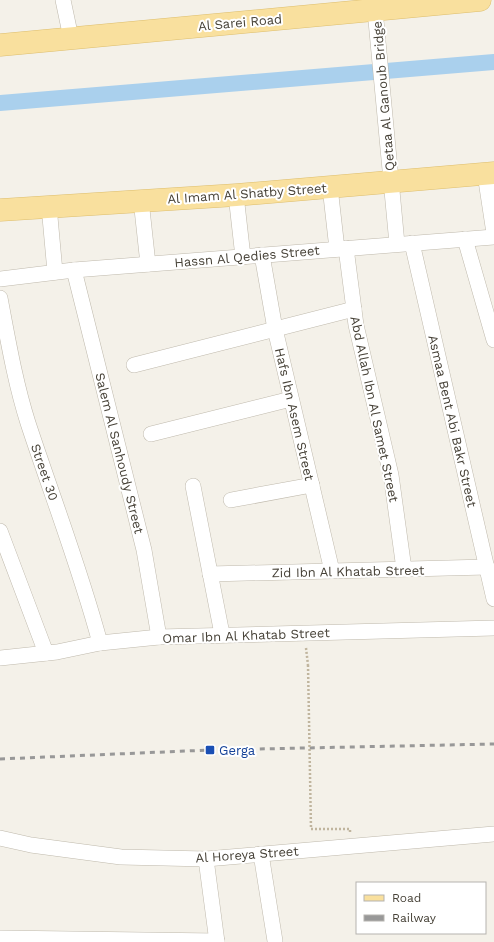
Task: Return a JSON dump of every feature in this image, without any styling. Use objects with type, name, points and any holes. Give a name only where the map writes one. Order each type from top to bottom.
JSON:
[{"type":"main road","name":"Al Sarei Road","points":[[0,45],[336,7],[375,10],[480,0]]},
{"type":"main road","name":"Al Imam Al Shatby Street","points":[[0,210],[236,194],[490,174]]},
{"type":"street","points":[[63,0],[71,38]]},
{"type":"street","name":"Qetaa Al Ganoub Bridge","points":[[375,10],[391,182],[404,244]]},
{"type":"street","points":[[490,174],[494,233]]},
{"type":"street","name":"Abd Allah Ibn Al Samet Street","points":[[330,187],[363,358],[391,475],[404,570]]},
{"type":"street","points":[[236,194],[243,257]]},
{"type":"street","points":[[141,200],[148,264]]},
{"type":"street","points":[[49,206],[56,272]]},
{"type":"street","name":"Hassn Al Qedies Street","points":[[0,279],[74,270],[494,237]]},
{"type":"street","points":[[465,239],[494,340]]},
{"type":"street","name":"Asmaa Bent Abi Bakr Street","points":[[404,244],[494,599]]},
{"type":"street","name":"Hafs Ibn Asem Street","points":[[262,255],[275,329],[332,571]]},
{"type":"street","name":"Salem Al Sanhoudy Street","points":[[74,270],[145,558],[159,637]]},
{"type":"street","name":"Street 30","points":[[0,298],[12,359],[28,422],[65,528],[100,643]]},
{"type":"street","points":[[134,365],[354,309]]},
{"type":"street","points":[[151,434],[291,399]]},
{"type":"street","points":[[231,500],[312,485]]},
{"type":"street","points":[[193,486],[222,634]]},
{"type":"street","points":[[0,531],[46,653]]},
{"type":"street","name":"Zid Ibn Al Khatab Street","points":[[210,574],[487,567]]},
{"type":"street","name":"Omar Ibn Al Khatab Street","points":[[0,658],[46,653],[100,643],[159,637],[222,634],[494,628]]},
{"type":"street","name":"Al Horeya Street","points":[[0,838],[121,857],[206,859],[494,834]]},
{"type":"street","points":[[261,854],[275,941]]},
{"type":"street","points":[[0,938],[217,942],[206,859]]},
{"type":"path","points":[[306,647],[308,665],[311,829],[350,829]]},
{"type":"waterway","points":[[0,103],[494,62]]},
{"type":"railway","points":[[0,759],[210,750],[494,744]]},
{"type":"place","name":"Gerga","points":[[210,750]]}]
